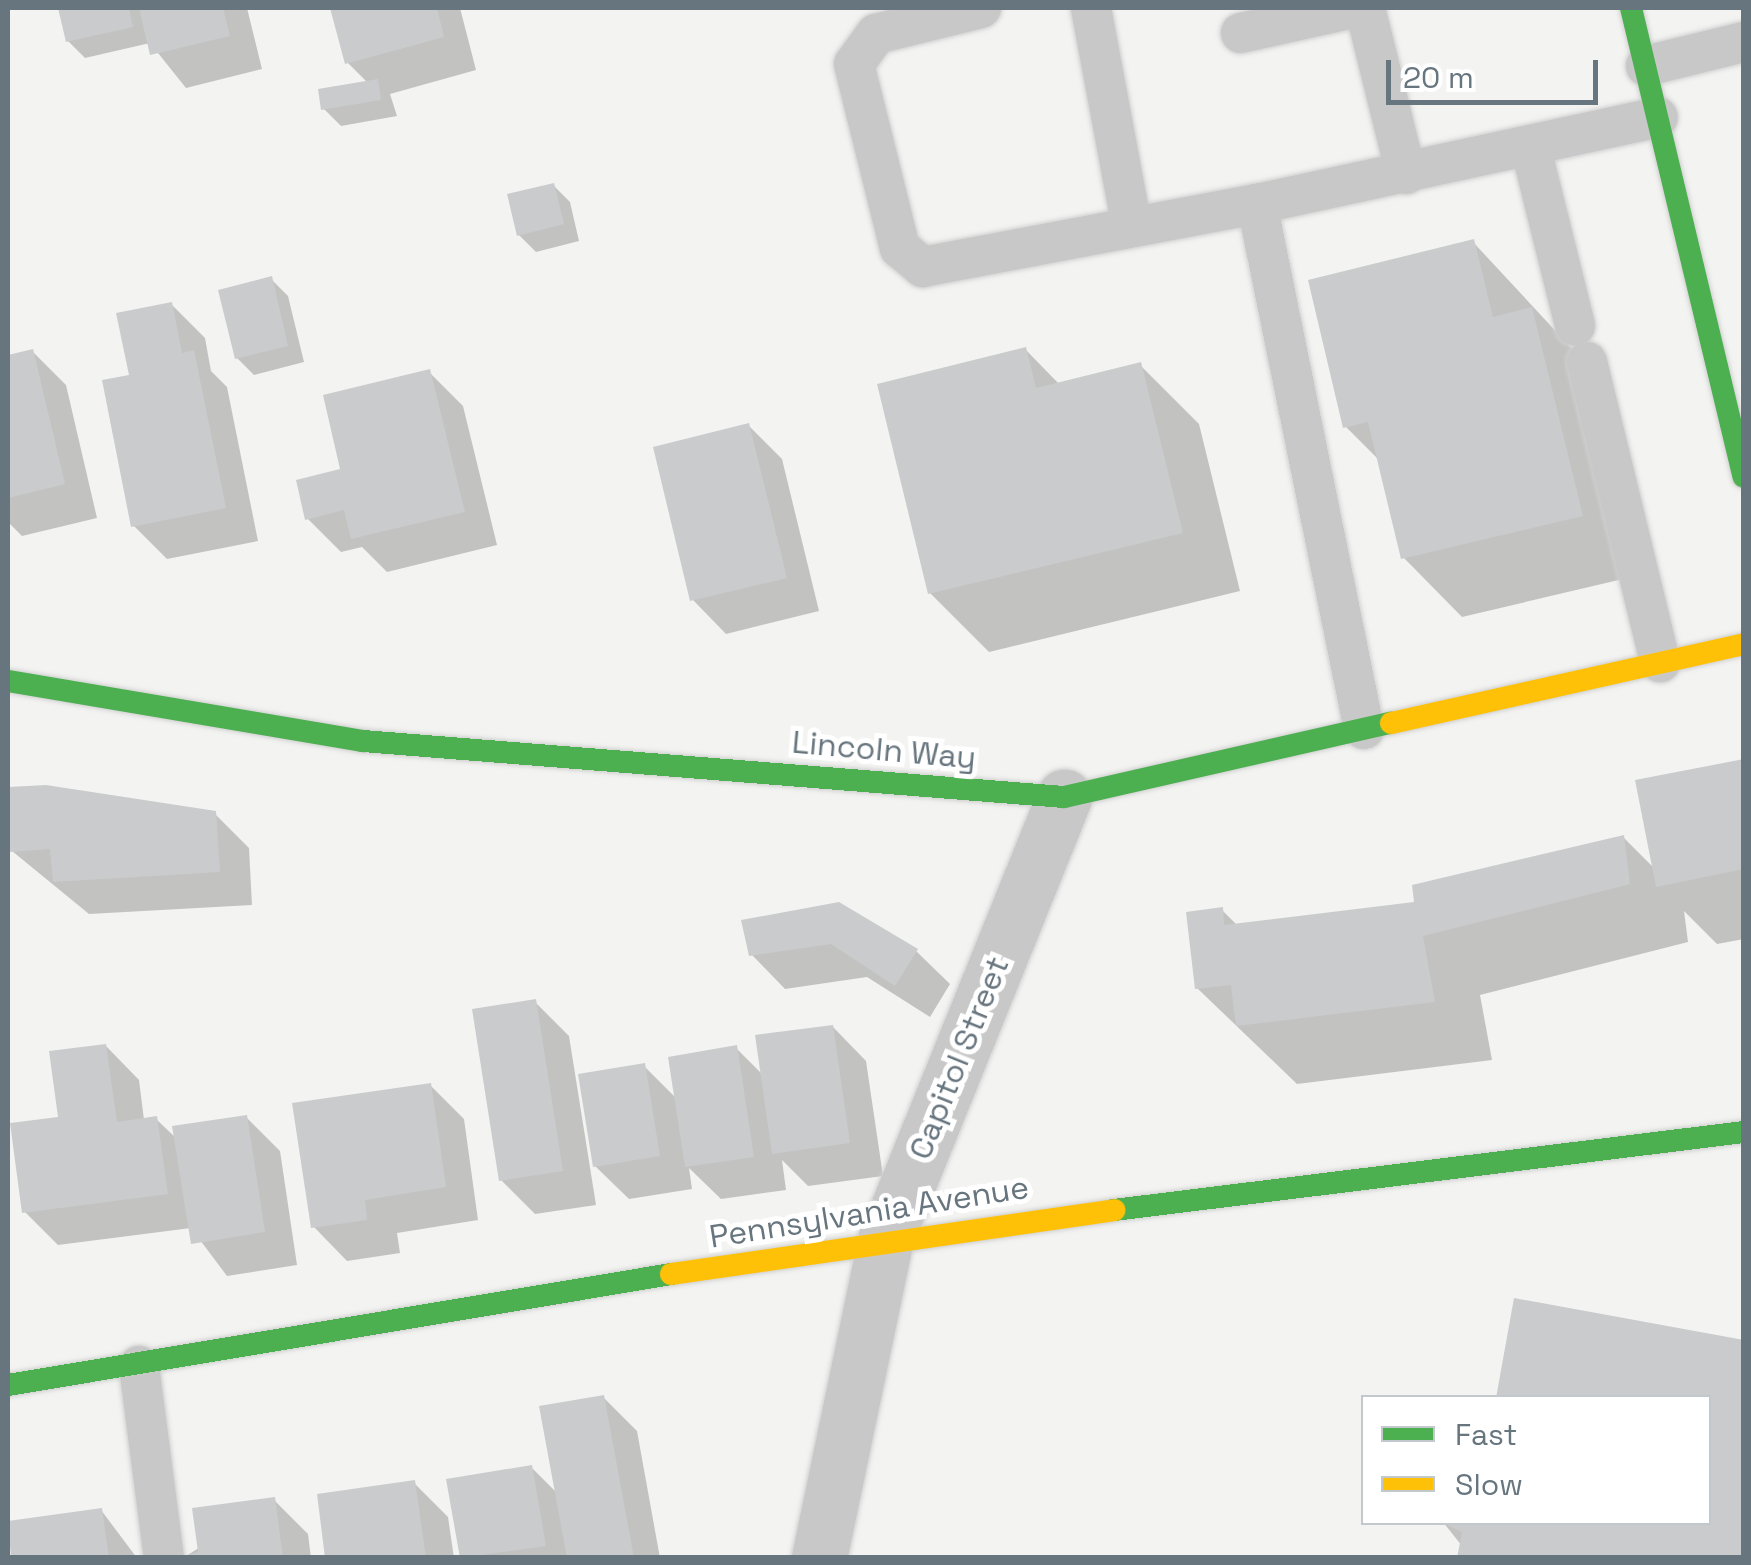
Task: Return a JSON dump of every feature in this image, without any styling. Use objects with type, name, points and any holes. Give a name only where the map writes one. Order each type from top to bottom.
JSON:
[{"type":"street","points":[[1631,8],[1744,478]]},
{"type":"street","name":"Lincoln Way","points":[[8,681],[363,741],[1064,797],[1744,644]]},
{"type":"street","name":"Capitol Street","points":[[819,1558],[886,1238],[1064,797]]},
{"type":"street","name":"Pennsylvania Avenue","points":[[8,1385],[886,1238],[1744,1132]]},
{"type":"lane","points":[[980,8],[876,34],[854,64],[900,248],[923,267],[1532,149],[1658,118]]},
{"type":"lane","points":[[1091,8],[1132,227]]},
{"type":"lane","points":[[1241,33],[1354,8]]},
{"type":"lane","points":[[1366,8],[1406,174]]},
{"type":"lane","points":[[1646,66],[1744,42]]},
{"type":"lane","points":[[1532,149],[1660,662]]},
{"type":"lane","points":[[1256,204],[1364,729]]},
{"type":"lane","points":[[139,1366],[164,1558]]},
{"type":"building","points":[[58,8],[129,8],[133,27],[66,42]]},
{"type":"building","points":[[139,8],[223,8],[230,36],[150,55]]},
{"type":"building","points":[[330,8],[437,8],[444,37],[345,64]]},
{"type":"building","points":[[378,79],[381,100],[321,110],[318,89]]},
{"type":"building","points":[[554,183],[564,224],[517,236],[507,194]]},
{"type":"building","points":[[1474,239],[1493,317],[1532,307],[1583,516],[1401,559],[1368,422],[1343,428],[1308,280]]},
{"type":"building","points":[[272,276],[288,346],[235,359],[218,290]]},
{"type":"building","points":[[172,302],[182,353],[194,350],[226,508],[131,527],[102,380],[129,375],[116,313]]},
{"type":"building","points":[[1026,347],[1036,388],[1141,362],[1183,533],[928,594],[877,384]]},
{"type":"building","points":[[33,349],[65,484],[8,498],[8,355]]},
{"type":"building","points":[[430,369],[465,512],[351,539],[344,510],[305,520],[296,480],[340,469],[323,395]]},
{"type":"building","points":[[749,423],[787,578],[690,601],[653,447]]},
{"type":"building","points":[[1744,759],[1744,869],[1656,887],[1635,780]]},
{"type":"building","points":[[46,785],[216,811],[220,872],[53,882],[50,849],[10,852],[8,787]]},
{"type":"building","points":[[1624,835],[1630,884],[1423,936],[1435,1002],[1236,1026],[1231,985],[1195,989],[1186,912],[1223,907],[1224,925],[1414,902],[1412,885]]},
{"type":"building","points":[[839,902],[918,949],[895,986],[831,944],[749,956],[741,920]]},
{"type":"building","points":[[536,999],[563,1171],[499,1181],[472,1009]]},
{"type":"building","points":[[833,1025],[850,1143],[772,1154],[755,1035]]},
{"type":"building","points":[[106,1044],[117,1122],[157,1116],[168,1194],[22,1213],[10,1123],[58,1117],[49,1051]]},
{"type":"building","points":[[737,1045],[754,1157],[685,1167],[668,1057]]},
{"type":"building","points":[[645,1063],[660,1156],[593,1167],[578,1074]]},
{"type":"building","points":[[431,1083],[446,1187],[365,1200],[367,1220],[311,1228],[292,1103]]},
{"type":"building","points":[[247,1115],[265,1232],[191,1244],[172,1126]]},
{"type":"building","points":[[1514,1298],[1744,1340],[1744,1558],[1457,1558],[1462,1532],[1447,1525],[1711,1525],[1711,1395],[1497,1395]]},
{"type":"building","points":[[604,1395],[634,1558],[567,1558],[539,1406]]},
{"type":"building","points":[[532,1465],[546,1546],[460,1558],[446,1479]]},
{"type":"building","points":[[415,1480],[426,1558],[325,1558],[317,1494]]},
{"type":"building","points":[[275,1497],[283,1558],[177,1558],[198,1552],[192,1508]]},
{"type":"building","points":[[102,1508],[109,1558],[11,1558],[8,1521]]},
{"type":"traffic: fast","points":[[1631,8],[1744,477]]},
{"type":"traffic: fast","points":[[8,681],[363,741],[1064,797],[1391,723]]},
{"type":"traffic: fast","points":[[1114,1210],[1744,1132]]},
{"type":"traffic: fast","points":[[8,1385],[671,1274]]},
{"type":"traffic: slow","points":[[1391,723],[1744,644]]},
{"type":"traffic: slow","points":[[671,1274],[1114,1210]]}]
